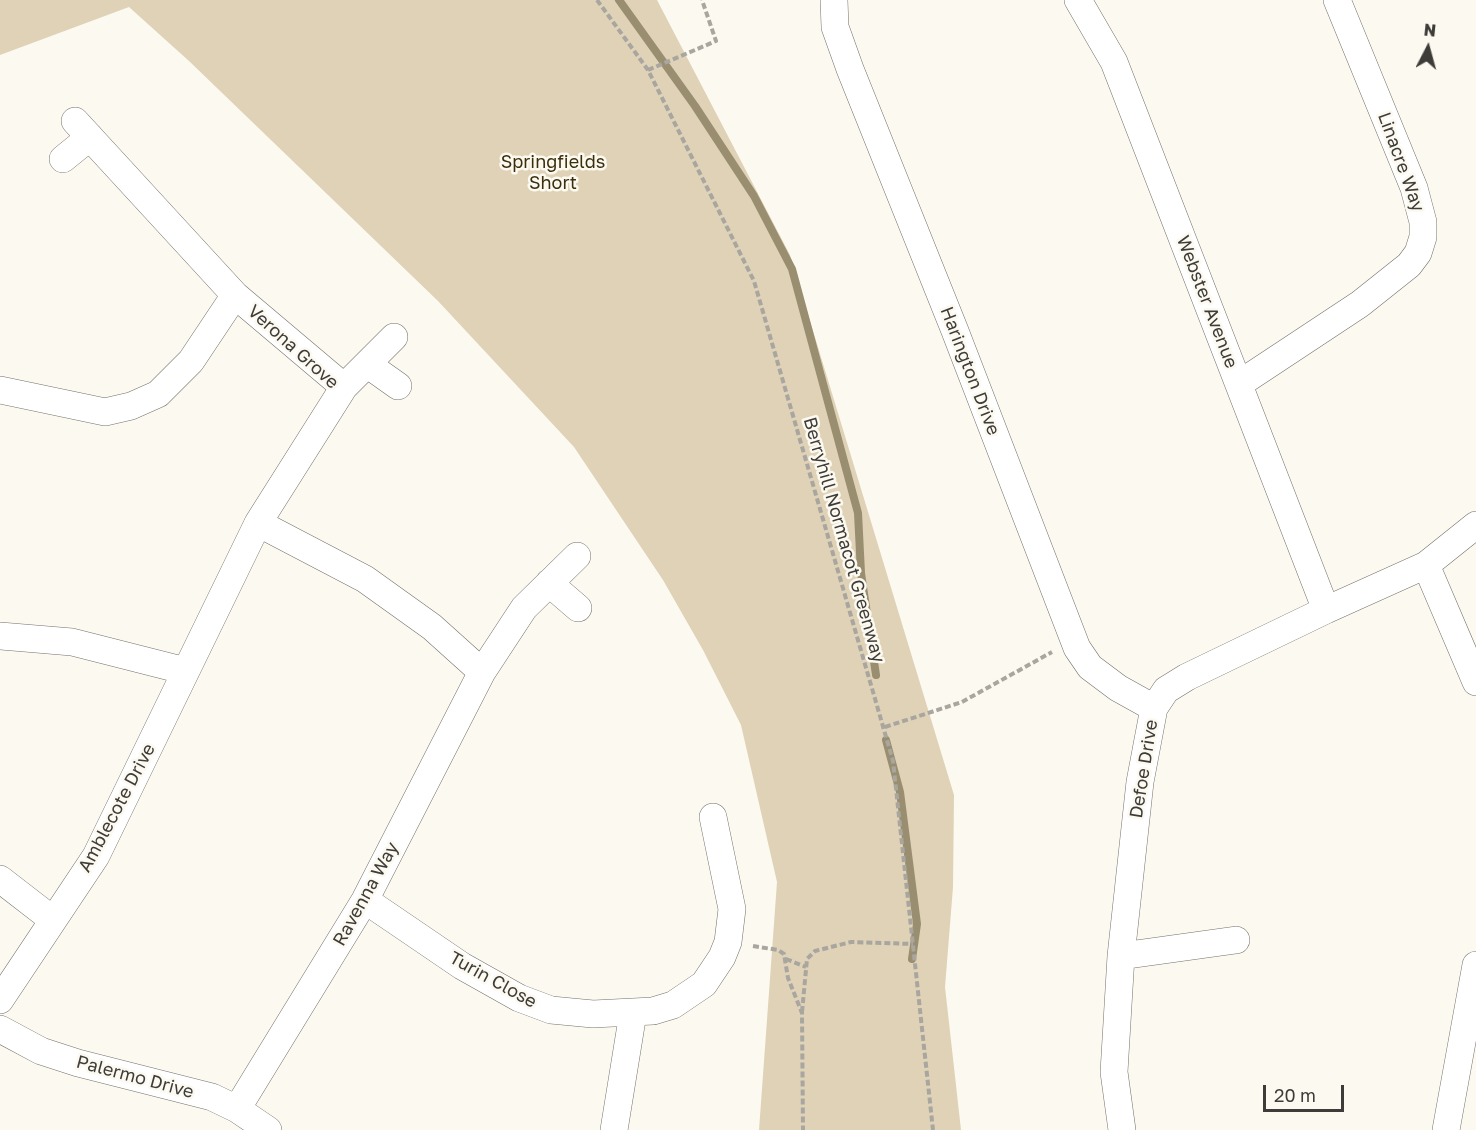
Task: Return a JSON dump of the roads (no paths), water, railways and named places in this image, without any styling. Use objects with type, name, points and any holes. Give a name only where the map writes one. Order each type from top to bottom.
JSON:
[{"type":"street","name":"Harington Drive","points":[[834,0],[836,27],[849,69],[955,331],[1073,640],[1090,668],[1118,688],[1154,708]]},
{"type":"street","name":"Webster Avenue","points":[[1078,0],[1114,62],[1326,610]]},
{"type":"street","name":"Linacre Way","points":[[1239,384],[1360,304],[1409,265],[1418,253],[1423,237],[1423,222],[1414,188],[1337,0]]},
{"type":"street","name":"Verona Grove","points":[[63,159],[82,129],[235,295],[344,387],[258,523],[186,671]]},
{"type":"street","points":[[0,390],[105,411],[131,406],[158,394],[191,361],[235,295]]},
{"type":"street","points":[[344,387],[394,337]]},
{"type":"street","points":[[367,364],[398,387]]},
{"type":"street","points":[[258,523],[366,579],[432,627],[482,672]]},
{"type":"street","name":"Defoe Drive","points":[[1122,1130],[1114,1072],[1121,956],[1140,782],[1154,708],[1166,690],[1187,677],[1426,565],[1476,525]]},
{"type":"street","name":"Ravenna Way","points":[[237,1109],[365,900],[482,672],[524,608],[578,556]]},
{"type":"street","points":[[1426,565],[1476,682]]},
{"type":"street","points":[[549,583],[578,608]]},
{"type":"street","points":[[0,636],[72,642],[186,671]]},
{"type":"street","name":"Amblecote Drive","points":[[0,1000],[96,856],[186,671]]},
{"type":"street","name":"Turin Close","points":[[365,900],[462,966],[519,998],[551,1010],[633,1013],[663,1008],[691,995],[714,971],[728,942],[732,909],[713,817]]},
{"type":"street","points":[[0,879],[53,920]]},
{"type":"street","points":[[1121,956],[1236,940]]},
{"type":"street","points":[[1446,1130],[1476,965]]},
{"type":"street","points":[[614,1130],[633,1013]]},
{"type":"street","name":"Palermo Drive","points":[[0,1029],[41,1051],[212,1097],[237,1109],[268,1130]]},
{"type":"waterway","points":[[619,0],[695,106],[754,196],[792,269],[858,513],[861,573],[876,675]]},
{"type":"waterway","points":[[886,740],[900,792],[917,924],[912,959]]},
{"type":"park label","name":"Springfields Short","points":[[553,172]]}]
